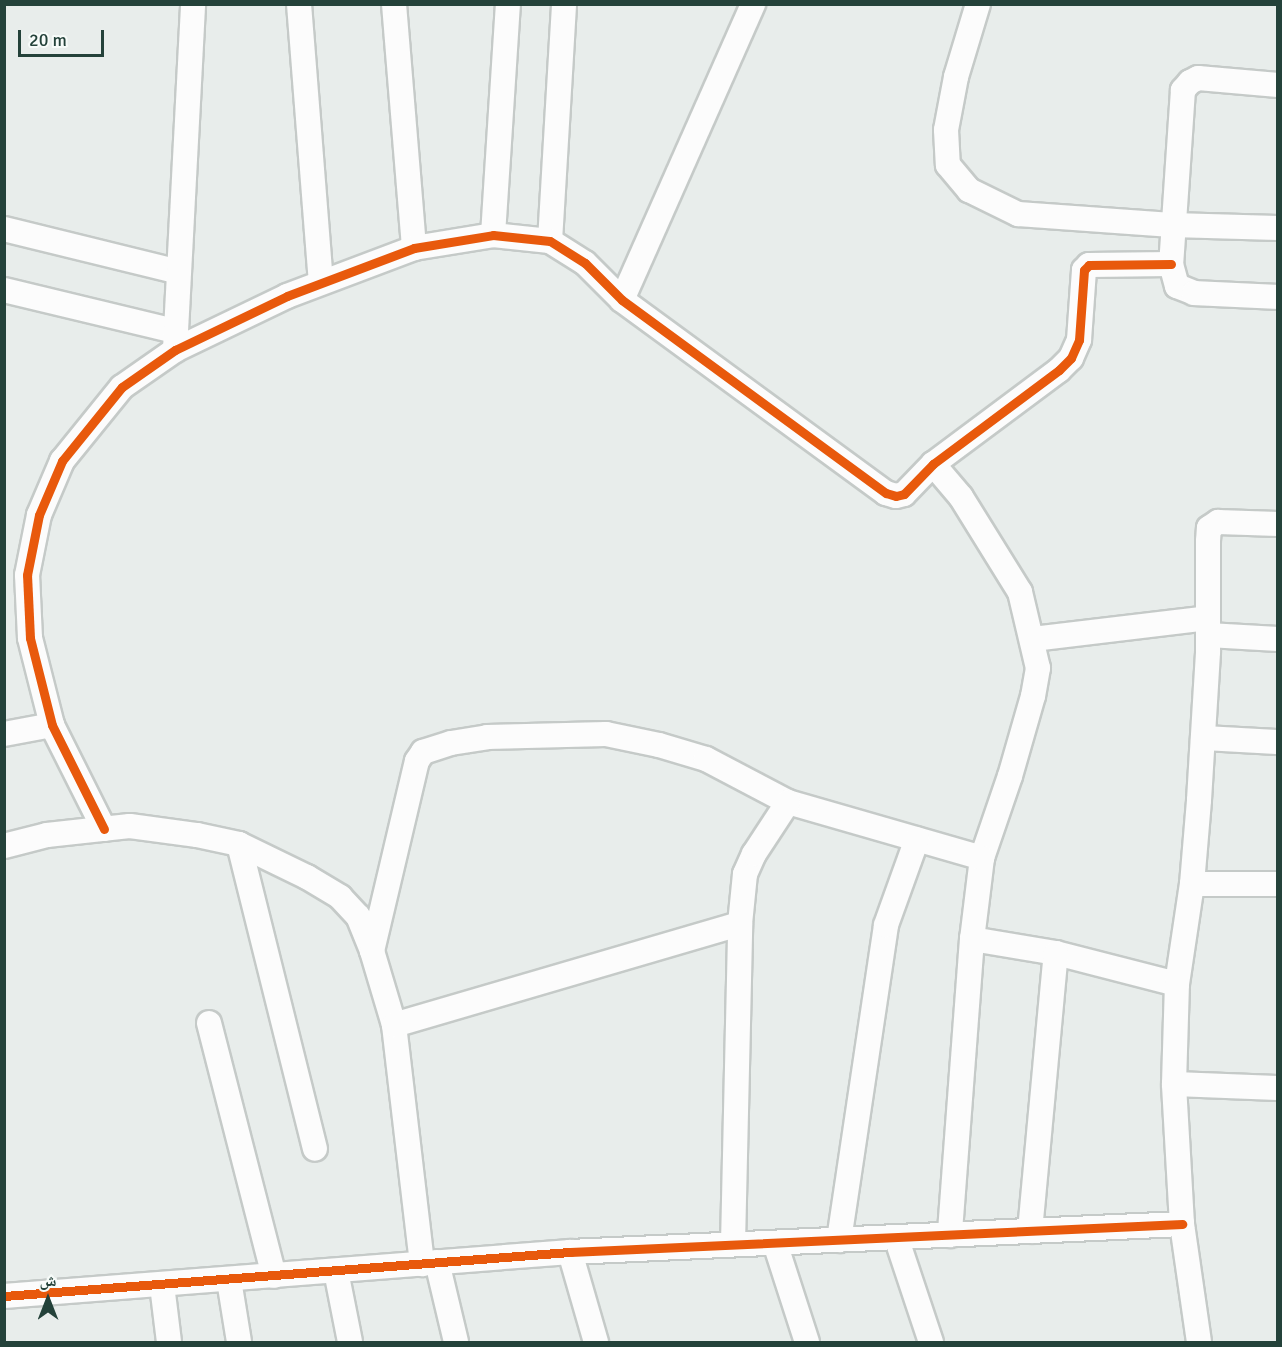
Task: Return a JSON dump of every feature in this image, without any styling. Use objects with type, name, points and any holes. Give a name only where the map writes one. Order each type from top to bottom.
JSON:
[{"type":"street","points":[[175,340],[193,4]]},
{"type":"street","points":[[299,4],[321,282]]},
{"type":"street","points":[[394,4],[414,248]]},
{"type":"street","points":[[493,235],[508,4]]},
{"type":"street","points":[[550,241],[564,4]]},
{"type":"street","points":[[622,300],[753,4]]},
{"type":"street","points":[[978,4],[956,77],[946,130],[948,165],[969,190],[1018,214],[1172,225],[1278,228]]},
{"type":"street","points":[[1278,86],[1198,78],[1183,90],[1171,264],[1178,286],[1194,293],[1278,297]]},
{"type":"street","points":[[4,229],[179,272]]},
{"type":"street","points":[[104,829],[52,726],[30,638],[27,575],[39,514],[62,461],[122,387],[175,340],[414,248],[493,235],[550,241],[585,263],[622,300],[886,493],[896,496],[904,494],[933,464],[1059,370],[1071,358],[1079,340],[1084,270],[1089,265],[1171,264]]},
{"type":"street","points":[[4,290],[175,340]]},
{"type":"street","points":[[933,464],[961,496],[1020,592],[1033,639],[1038,668],[1033,696],[982,858],[972,939],[950,1234]]},
{"type":"street","points":[[1199,1342],[1182,1224],[1174,1084],[1178,984],[1192,884],[1203,738],[1208,627],[1209,528],[1218,522],[1278,524]]},
{"type":"street","points":[[1033,639],[1208,627],[1278,639]]},
{"type":"street","points":[[4,734],[52,726]]},
{"type":"street","points":[[372,951],[412,776],[423,752],[451,742],[487,737],[606,735],[706,759],[788,802],[982,858]]},
{"type":"street","points":[[1203,738],[1278,742]]},
{"type":"street","points":[[733,1244],[740,924],[745,874],[754,854],[788,802]]},
{"type":"street","points":[[4,846],[47,836],[129,826],[239,844],[307,877],[340,897],[358,916],[372,951],[394,1025],[430,1263],[456,1342]]},
{"type":"street","points":[[839,1240],[886,926],[917,839]]},
{"type":"street","points":[[239,844],[315,1149]]},
{"type":"street","points":[[1192,884],[1278,884]]},
{"type":"street","points":[[394,1025],[740,924]]},
{"type":"street","points":[[972,939],[1056,953],[1178,984]]},
{"type":"street","points":[[1030,1231],[1056,953]]},
{"type":"street","points":[[209,1023],[273,1276]]},
{"type":"street","points":[[1174,1084],[1278,1088]]},
{"type":"street","points":[[4,1296],[229,1281],[336,1270],[570,1252],[1182,1224]]},
{"type":"street","points":[[896,1237],[931,1342]]},
{"type":"street","points":[[775,1243],[807,1342]]},
{"type":"street","points":[[570,1252],[596,1342]]},
{"type":"street","points":[[336,1270],[350,1342]]},
{"type":"street","points":[[229,1281],[239,1342]]},
{"type":"street","points":[[162,1285],[169,1342]]},
{"type":"cycle path","points":[[104,829],[52,725],[30,638],[27,575],[39,515],[62,461],[122,387],[175,350],[287,296],[414,248],[493,235],[550,241],[585,263],[622,300],[886,493],[896,496],[904,494],[933,464],[1059,370],[1071,358],[1079,340],[1084,270],[1089,265],[1171,264]]},
{"type":"cycle path","points":[[4,1296],[570,1252],[1182,1224]]}]
